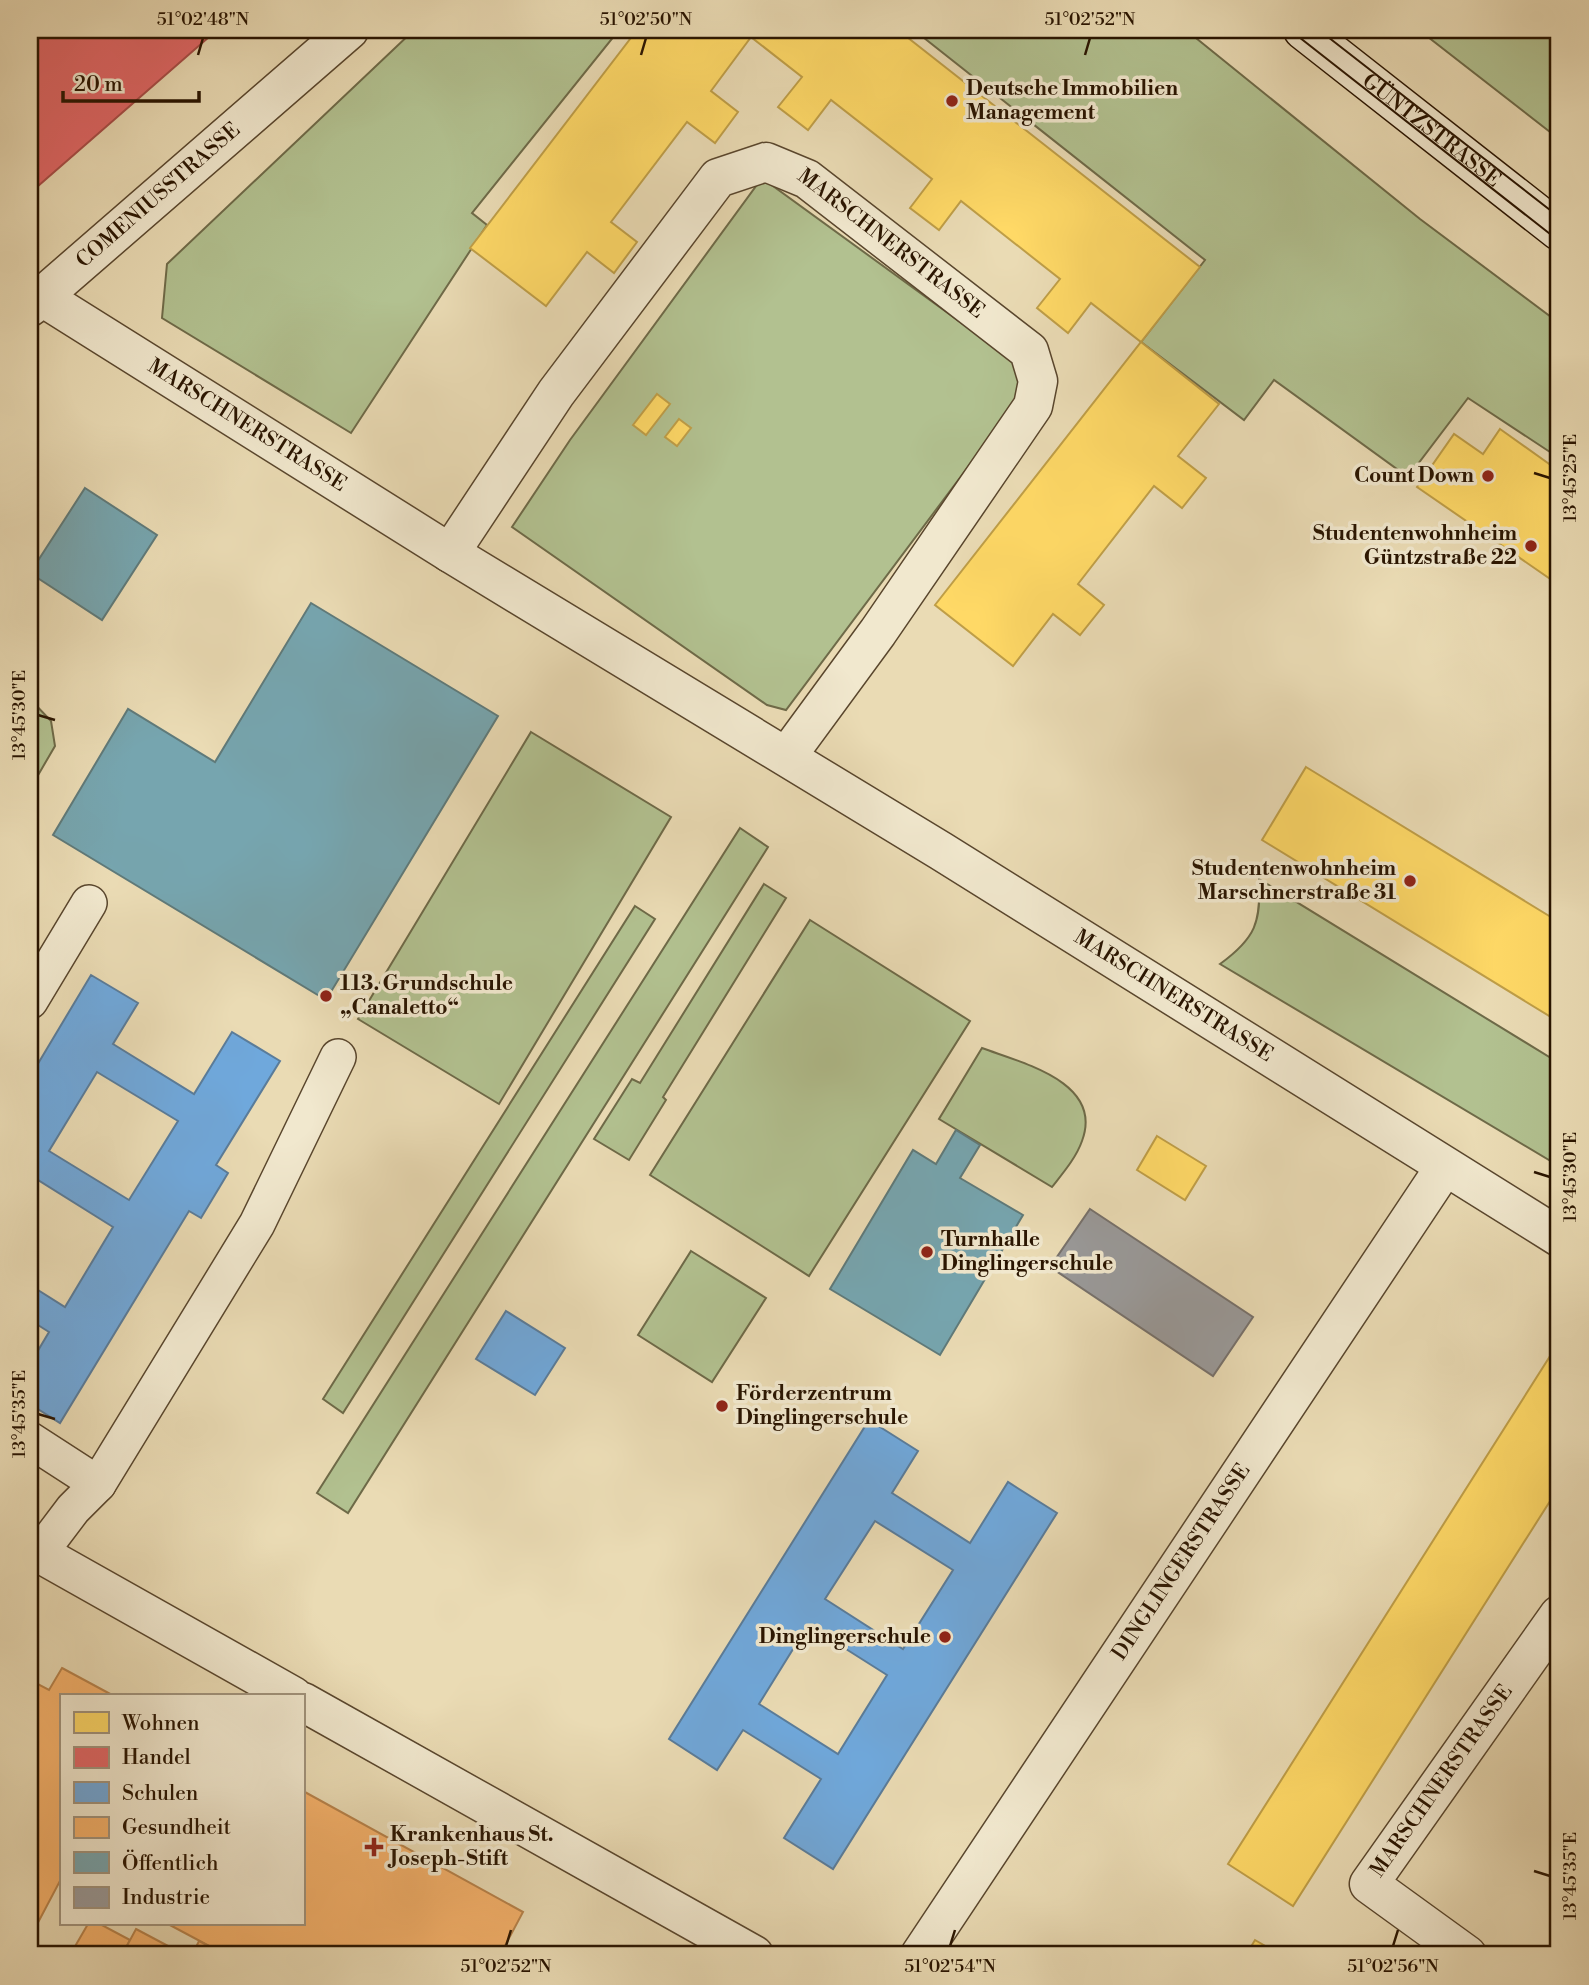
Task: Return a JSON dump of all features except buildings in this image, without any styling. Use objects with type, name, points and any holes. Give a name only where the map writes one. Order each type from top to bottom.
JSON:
[{"type":"street","name":"COMENIUSSTRASSE","points":[[36,302],[349,30]]},
{"type":"street","name":"GÜNTZSTRASSE","points":[[1303,30],[1559,231]]},
{"type":"street","name":"MARSCHNERSTRASSE","points":[[450,553],[556,393],[718,178],[766,162],[807,179],[1029,351],[1038,381],[1033,406],[878,632],[787,756]]},
{"type":"street","name":"MARSCHNERSTRASSE","points":[[36,302],[787,756],[1168,992],[1444,1168],[1559,1237]]},
{"type":"street","points":[[30,1001],[89,903]]},
{"type":"street","points":[[289,1694],[34,1551],[98,1484],[257,1224],[338,1057]]},
{"type":"street","name":"DINGLINGERSTRASSE","points":[[920,1955],[1444,1168]]},
{"type":"street","points":[[30,1440],[98,1484]]},
{"type":"street","name":"MARSCHNERSTRASSE","points":[[1467,1955],[1369,1884],[1559,1615]]},
{"type":"street","points":[[304,1703],[754,1955]]},
{"type":"green space","points":[[414,30],[619,30],[472,213],[487,225],[351,433],[162,318],[167,264]]},
{"type":"green space","points":[[914,30],[1186,30],[1420,219],[1559,323],[1559,458],[1468,398],[1408,477],[1274,380],[1244,420],[1141,342],[1205,260]]},
{"type":"green space","points":[[1419,30],[1559,30],[1559,139]]},
{"type":"green space","points":[[762,178],[1018,364],[1022,395],[786,710],[767,705],[512,527],[570,440]]},
{"type":"green space","points":[[30,699],[51,721],[55,746],[30,789]]},
{"type":"green space","points":[[531,732],[671,817],[499,1104],[358,1019]]},
{"type":"green space","points":[[740,828],[768,847],[348,1513],[317,1493]]},
{"type":"green space","points":[[1259,879],[1559,1063],[1559,1166],[1220,964],[1242,946],[1254,928],[1259,907]]},
{"type":"green space","points":[[764,884],[786,898],[663,1097],[666,1100],[629,1160],[594,1139],[632,1079],[640,1083]]},
{"type":"green space","points":[[635,906],[655,919],[343,1413],[323,1399]]},
{"type":"green space","points":[[810,920],[970,1021],[809,1276],[650,1175]]},
{"type":"green space","points":[[982,1048],[1037,1068],[1055,1078],[1071,1090],[1081,1104],[1086,1121],[1082,1141],[1073,1159],[1052,1187],[939,1119]]},
{"type":"green space","points":[[691,1251],[766,1298],[712,1382],[638,1335]]},
{"type":"tram line","points":[[1290,30],[1559,241]]},
{"type":"tram line","points":[[1319,30],[1559,217]]},
{"type":"place","name":"Deutsche Immobilien Management","points":[[952,101]]},
{"type":"place","name":"Count Down","points":[[1488,476]]},
{"type":"place","name":"Studentenwohnheim Güntzstraße 22","points":[[1531,546]]},
{"type":"place","name":"Studentenwohnheim Marschnerstraße 31","points":[[1410,881]]},
{"type":"place","name":"113. Grundschule „Canaletto“","points":[[326,996]]},
{"type":"place","name":"Turnhalle Dinglingerschule","points":[[927,1252]]},
{"type":"place","name":"Förderzentrum Dinglingerschule","points":[[722,1406]]},
{"type":"place","name":"Dinglingerschule","points":[[945,1637]]},
{"type":"place","name":"Krankenhaus St. Joseph-Stift","points":[[374,1847]]}]
